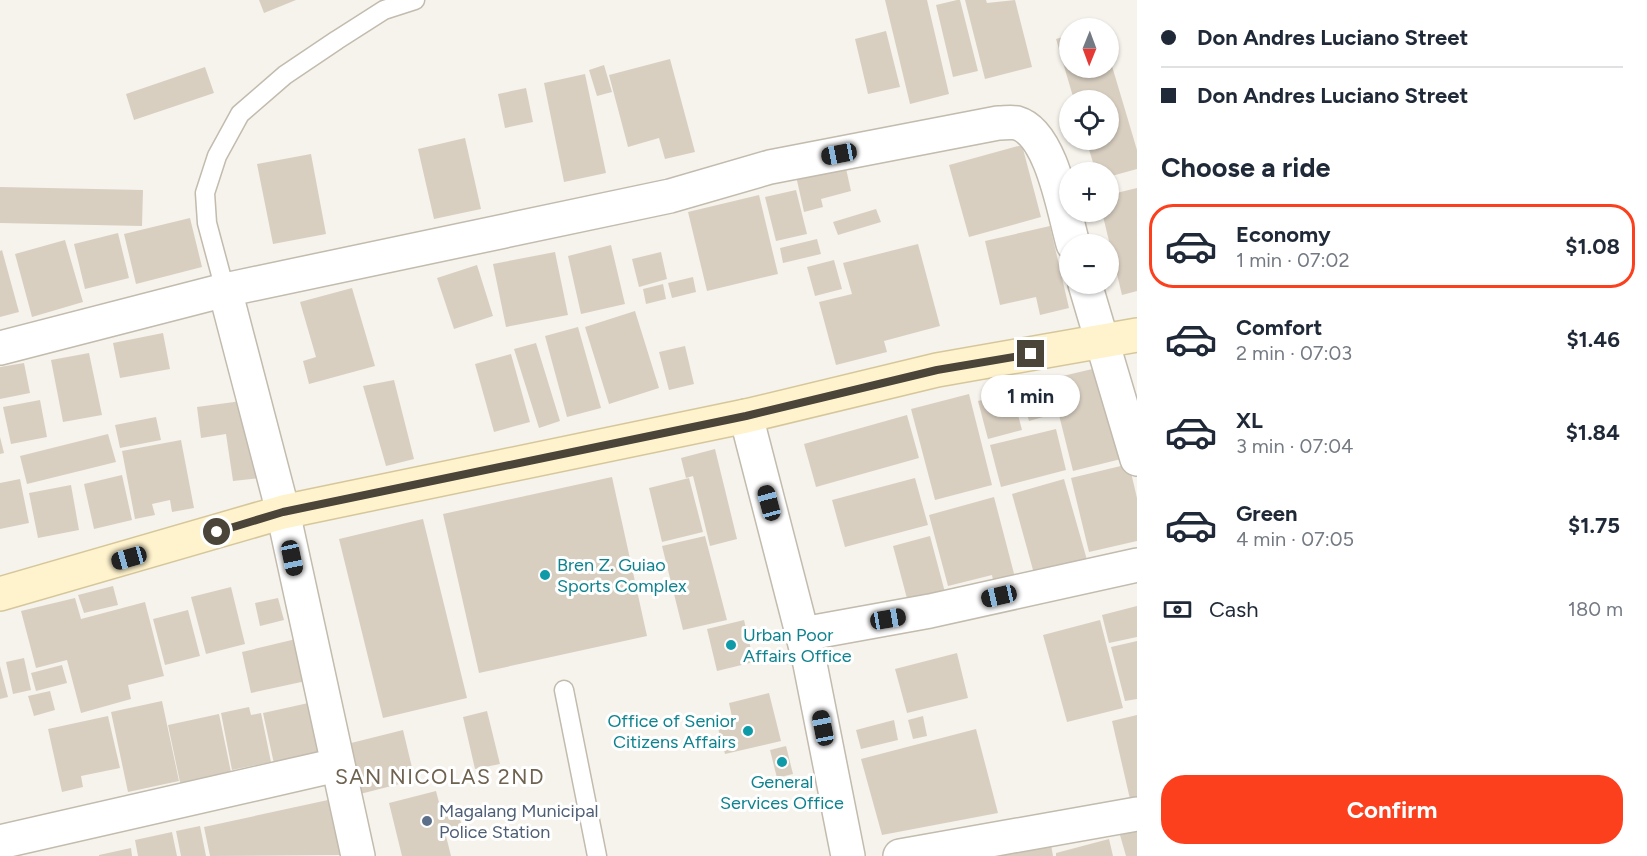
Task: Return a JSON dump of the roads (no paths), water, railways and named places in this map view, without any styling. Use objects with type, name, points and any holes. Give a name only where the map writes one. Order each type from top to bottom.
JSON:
[{"type":"street","points":[[0,348],[225,290],[670,196],[770,167],[998,123],[1018,123],[1034,133],[1045,148],[1071,234]]},
{"type":"street","points":[[225,290],[283,512],[358,856]]},
{"type":"street","points":[[1088,294],[1137,459]]},
{"type":"street","points":[[0,594],[283,512],[746,416],[937,370],[1137,335]]},
{"type":"street","points":[[746,416],[803,634],[848,856]]},
{"type":"street","points":[[803,634],[930,611],[1137,565]]},
{"type":"street","points":[[0,842],[337,765]]},
{"type":"street","points":[[900,856],[1137,814]]},
{"type":"lane","points":[[225,290],[207,223],[205,193],[216,156],[240,114],[285,75],[337,40],[384,10],[415,0]]},
{"type":"lane","points":[[564,690],[597,856]]},
{"type":"place","name":"Bren Z. Guiao Sports Complex","points":[[545,575]]},
{"type":"place","name":"Urban Poor Affairs Office","points":[[731,645]]},
{"type":"place","name":"Office of Senior Citizens Affairs","points":[[748,731]]},
{"type":"place","name":"General Services Office","points":[[782,762]]},
{"type":"place","name":"Magalang Municipal Police Station","points":[[427,821]]},
{"type":"district","name":"SAN NICOLAS 2ND","points":[[440,777]]}]
